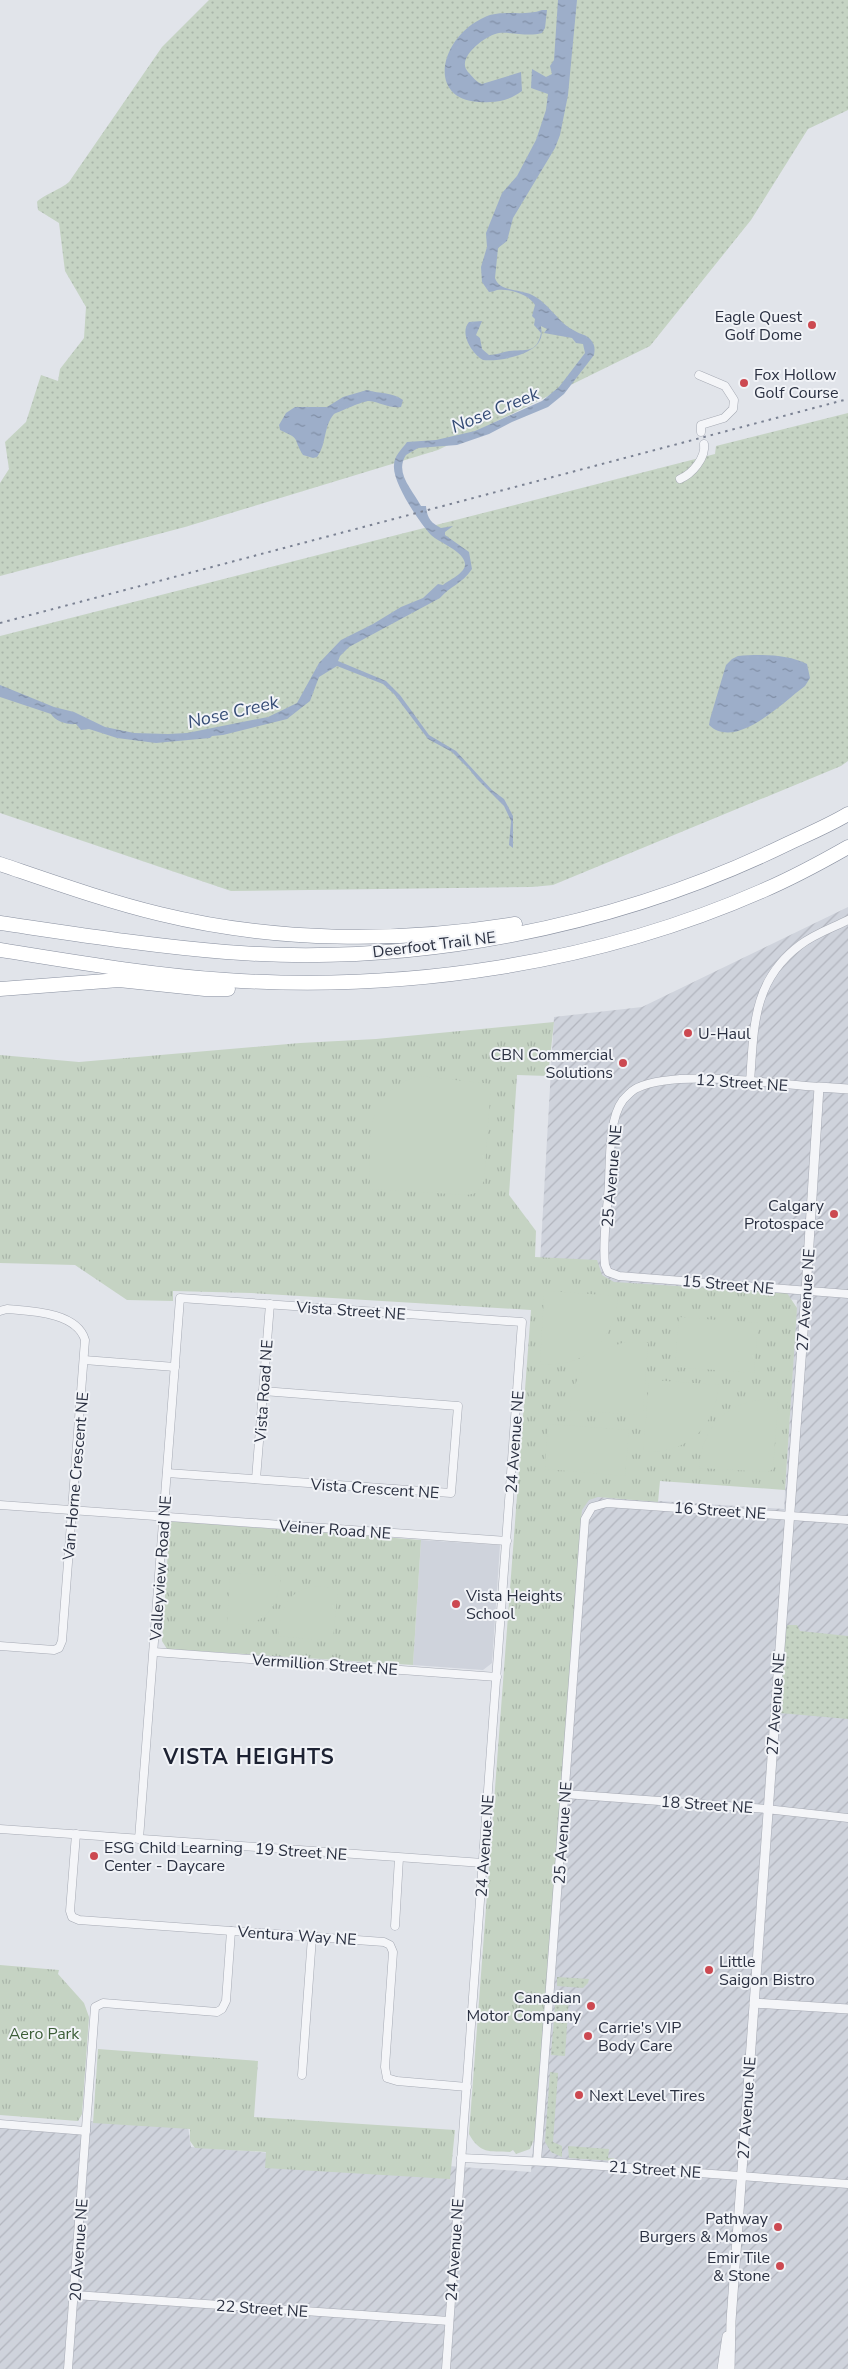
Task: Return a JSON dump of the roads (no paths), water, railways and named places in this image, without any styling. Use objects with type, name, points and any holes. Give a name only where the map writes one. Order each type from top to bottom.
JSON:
[{"type":"highway","name":"Deerfoot Trail NE","points":[[0,923],[227,952],[342,954],[394,951],[480,940],[560,925],[683,890],[753,861],[848,814]]},
{"type":"highway","name":"Deerfoot Trail NE","points":[[0,950],[130,971],[182,977],[259,982],[393,980],[452,974],[571,953],[683,922],[762,891],[848,849]]},
{"type":"highway","points":[[0,864],[161,914],[246,930],[303,936],[427,934],[506,926],[619,907]]},
{"type":"highway","points":[[0,990],[119,980],[205,989],[300,989],[422,985],[507,972],[579,957],[594,952],[608,943]]},
{"type":"street","points":[[699,374],[726,386],[734,400],[733,409],[724,418],[701,425],[701,432]]},
{"type":"street","points":[[680,479],[690,476],[705,450],[704,444]]},
{"type":"street","points":[[750,1082],[756,1013],[764,988],[779,966],[801,944],[848,920]]},
{"type":"street","name":"12 Street NE","points":[[637,1088],[668,1080],[692,1078],[848,1089]]},
{"type":"street","name":"27 Avenue NE","points":[[730,2369],[730,2321],[742,2175],[766,1809],[806,1290],[819,1087]]},
{"type":"street","name":"25 Avenue NE","points":[[608,1272],[604,1258],[611,1143],[622,1102],[637,1088]]},
{"type":"street","name":"15 Street NE","points":[[608,1272],[619,1276],[848,1294]]},
{"type":"street","name":"Vista Street NE","points":[[180,1298],[522,1322]]},
{"type":"street","name":"Valleyview Road NE","points":[[139,1839],[180,1298]]},
{"type":"street","name":"Vista Road NE","points":[[256,1479],[270,1304]]},
{"type":"street","name":"Van Horne Crescent NE","points":[[0,1311],[7,1309],[42,1312],[62,1318],[84,1335],[84,1360],[61,1645],[54,1650],[0,1646]]},
{"type":"street","name":"24 Avenue NE","points":[[446,2369],[522,1322]]},
{"type":"street","points":[[84,1360],[175,1367]]},
{"type":"street","name":"Vista Crescent NE","points":[[168,1473],[451,1493],[458,1406],[263,1391]]},
{"type":"street","name":"16 Street NE","points":[[592,1507],[607,1503],[848,1520]]},
{"type":"street","name":"Veiner Road NE","points":[[0,1505],[507,1541]]},
{"type":"street","name":"25 Avenue NE","points":[[537,2161],[585,1519],[592,1507]]},
{"type":"street","name":"Vermillion Street NE","points":[[154,1652],[497,1676]]},
{"type":"street","name":"18 Street NE","points":[[565,1794],[766,1809],[848,1818]]},
{"type":"street","name":"19 Street NE","points":[[0,1829],[483,1863]]},
{"type":"street","name":"Ventura Way NE","points":[[76,1834],[70,1912],[72,1917],[79,1920],[384,1942],[390,1945],[393,1952],[385,2067],[387,2078],[397,2081],[466,2087]]},
{"type":"street","points":[[395,1926],[399,1858]]},
{"type":"street","name":"20 Avenue NE","points":[[68,2369],[95,2007],[103,2003],[217,2012],[222,2009],[226,2001],[231,1931]]},
{"type":"street","points":[[302,2075],[312,1937]]},
{"type":"street","points":[[754,2003],[848,2009]]},
{"type":"street","points":[[0,2124],[86,2131]]},
{"type":"street","name":"21 Street NE","points":[[461,2158],[537,2161],[848,2184]]},
{"type":"street","name":"22 Street NE","points":[[75,2295],[449,2321]]},
{"type":"street","name":"27 Avenue NE","points":[[722,2369],[730,2321]]},
{"type":"water","points":[[558,0],[577,0],[568,95],[560,135],[555,148],[513,218],[507,241],[498,248],[495,278],[501,286],[532,295],[569,327],[589,338],[594,345],[594,355],[564,394],[548,407],[489,434],[457,445],[418,448],[406,455],[402,468],[403,475],[410,488],[421,506],[426,506],[427,514],[432,522],[441,528],[453,526],[445,532],[445,535],[469,552],[472,569],[440,598],[349,647],[340,656],[338,661],[386,681],[400,695],[429,735],[456,751],[492,790],[504,799],[513,816],[513,848],[509,845],[511,821],[504,806],[469,769],[452,752],[428,739],[394,694],[383,684],[337,666],[319,677],[310,701],[287,719],[210,738],[156,743],[117,738],[89,729],[81,730],[76,724],[62,722],[55,719],[51,714],[0,697],[0,685],[54,707],[74,712],[105,727],[134,733],[187,733],[268,717],[297,703],[319,663],[341,640],[401,607],[423,598],[438,584],[443,585],[462,571],[465,565],[461,556],[431,535],[407,502],[397,481],[394,462],[407,442],[436,440],[475,431],[542,401],[559,387],[585,353],[583,344],[576,343],[572,338],[544,333],[547,329],[541,326],[542,334],[538,343],[541,333],[534,325],[535,319],[532,316],[535,305],[532,301],[524,295],[513,291],[497,290],[489,292],[482,282],[481,267],[487,247],[486,233],[502,193],[517,176],[536,140],[546,110],[548,94],[531,88],[532,69],[546,77],[552,74],[550,66],[554,60]]},
{"type":"water","points":[[547,10],[545,28],[542,33],[531,35],[499,33],[493,35],[474,48],[466,60],[465,66],[468,72],[476,81],[482,84],[521,72],[522,91],[507,99],[490,102],[469,101],[455,94],[447,83],[445,69],[448,54],[456,40],[469,27],[492,15],[528,13]]},
{"type":"water","points":[[482,321],[476,335],[480,338],[482,349],[489,355],[530,349],[536,344],[531,350],[506,359],[483,360],[468,343],[465,332],[466,327],[469,322]]},
{"type":"water","points":[[367,390],[399,397],[403,400],[401,407],[369,401],[334,414],[328,424],[322,447],[317,457],[313,458],[303,455],[296,440],[280,430],[279,425],[286,413],[295,407],[327,407],[343,397]]},
{"type":"water","points":[[755,655],[791,658],[807,664],[810,678],[805,686],[759,721],[732,732],[720,731],[709,725],[710,719],[726,665],[738,656]]},
{"type":"railway","points":[[0,623],[848,399]]},
{"type":"place","name":"Eagle Quest Golf Dome","points":[[812,325]]},
{"type":"place","name":"Fox Hollow Golf Course","points":[[744,383]]},
{"type":"place","name":"U-Haul","points":[[688,1033]]},
{"type":"place","name":"CBN Commercial Solutions","points":[[623,1063]]},
{"type":"place","name":"Calgary Protospace","points":[[834,1214]]},
{"type":"place","name":"Vista Heights School","points":[[456,1604]]},
{"type":"place","name":"ESG Child Learning Center - Daycare","points":[[94,1856]]},
{"type":"place","name":"Little Saigon Bistro","points":[[709,1970]]},
{"type":"place","name":"Canadian Motor Company","points":[[591,2006]]},
{"type":"place","name":"Carrie's VIP Body Care","points":[[588,2036]]},
{"type":"place","name":"Next Level Tires","points":[[579,2095]]},
{"type":"place","name":"Pathway Burgers & Momos","points":[[778,2227]]},
{"type":"place","name":"Emir Tile & Stone","points":[[780,2266]]},
{"type":"district","name":"VISTA HEIGHTS","points":[[249,1757]]},
{"type":"water label","name":"Nose Creek","points":[[495,410]]},
{"type":"water label","name":"Nose Creek","points":[[233,712]]},
{"type":"park label","name":"Aero Park","points":[[44,2033]]}]
